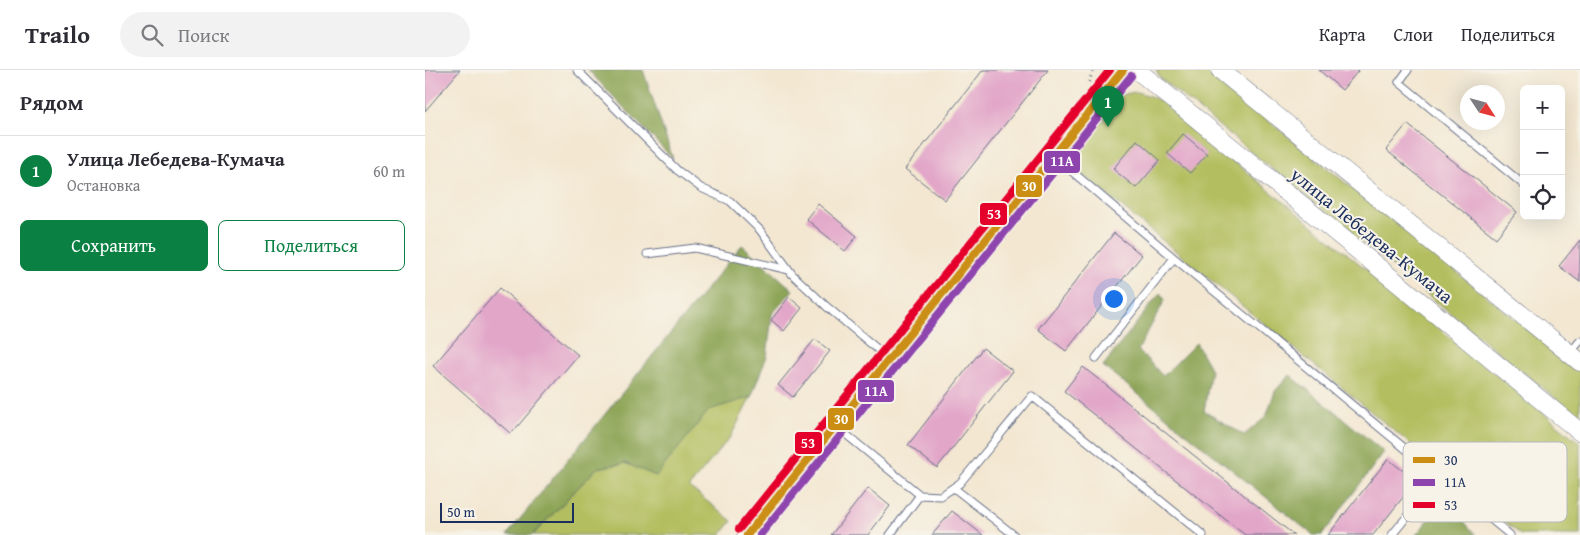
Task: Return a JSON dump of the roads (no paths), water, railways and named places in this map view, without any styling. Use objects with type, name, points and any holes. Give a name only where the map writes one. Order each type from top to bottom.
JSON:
[{"type":"main road","points":[[747,535],[1123,70]]},
{"type":"street","name":"улица Лебедева-Кумача","points":[[1137,70],[1580,432]]},
{"type":"street","name":"улица Лебедева-Кумача","points":[[1220,70],[1577,352]]},
{"type":"lane","points":[[577,70],[677,170],[701,188],[730,202],[760,230],[789,270],[826,306],[889,358]]},
{"type":"lane","points":[[1408,70],[1399,82],[1520,183]]},
{"type":"lane","points":[[1052,156],[1403,447]]},
{"type":"lane","points":[[647,254],[695,248],[789,270]]},
{"type":"lane","points":[[1096,358],[1174,258]]},
{"type":"lane","points":[[835,425],[920,495],[941,496],[960,483],[1032,396],[1203,535]]},
{"type":"lane","points":[[954,488],[1014,535]]},
{"type":"lane","points":[[890,535],[920,495]]},
{"type":"lane","points":[[1392,535],[1403,521]]},
{"type":"lane","points":[[1493,522],[1509,535]]},
{"type":"place","name":"Улица Лебедева-Кумача","points":[[1108,127]]}]
